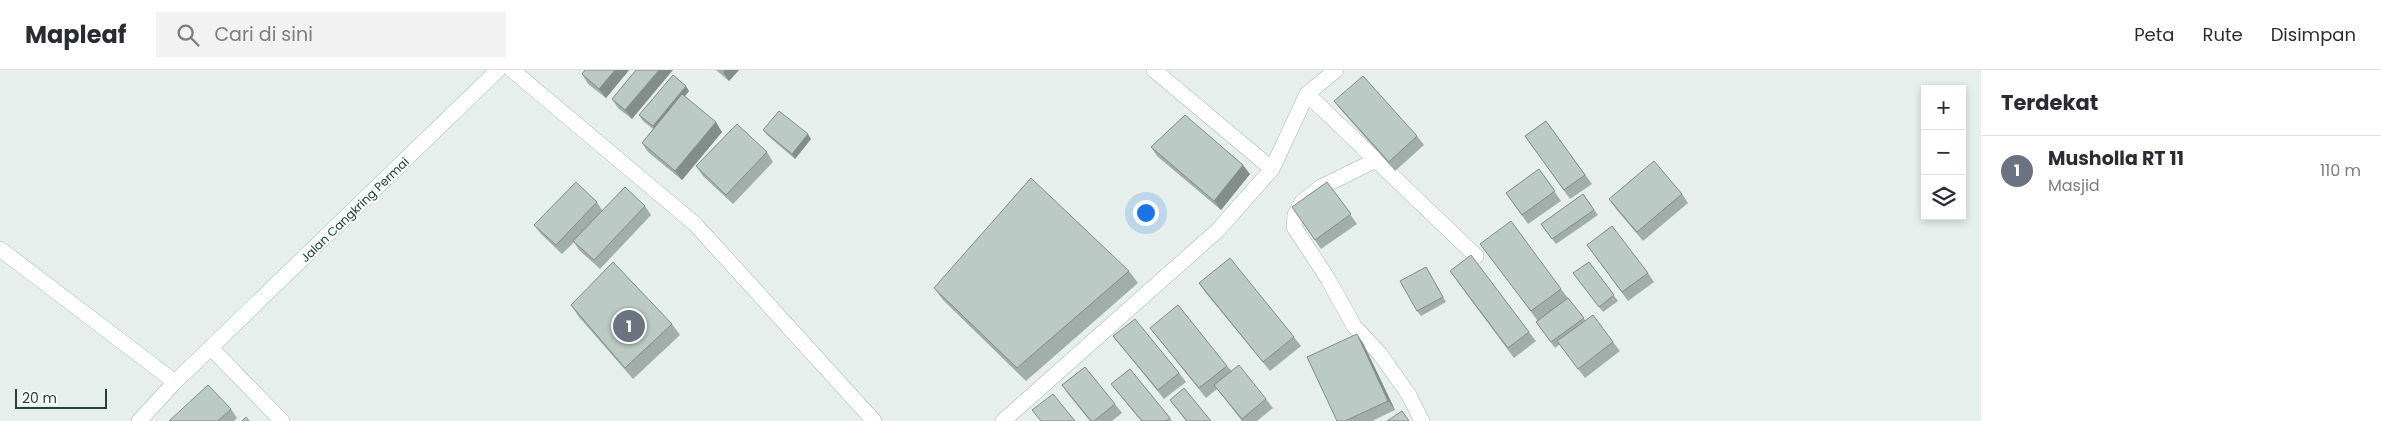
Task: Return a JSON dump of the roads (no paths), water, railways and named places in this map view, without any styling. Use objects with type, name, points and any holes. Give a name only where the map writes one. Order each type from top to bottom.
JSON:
[{"type":"street","name":"Jalan Cangkring Permai","points":[[139,421],[176,382],[498,70]]},
{"type":"street","points":[[512,70],[694,224],[874,421]]},
{"type":"street","points":[[1154,70],[1272,169]]},
{"type":"street","points":[[1003,421],[1218,230],[1272,169],[1307,94],[1336,70]]},
{"type":"street","points":[[1307,94],[1476,256]]},
{"type":"street","points":[[1376,160],[1321,186],[1302,202],[1295,215],[1294,227],[1328,279],[1354,326],[1380,354],[1409,395],[1422,421]]},
{"type":"street","points":[[0,249],[176,382]]},
{"type":"street","points":[[212,348],[282,421]]},
{"type":"place","name":"Musholla RT 11","points":[[629,326]]}]
